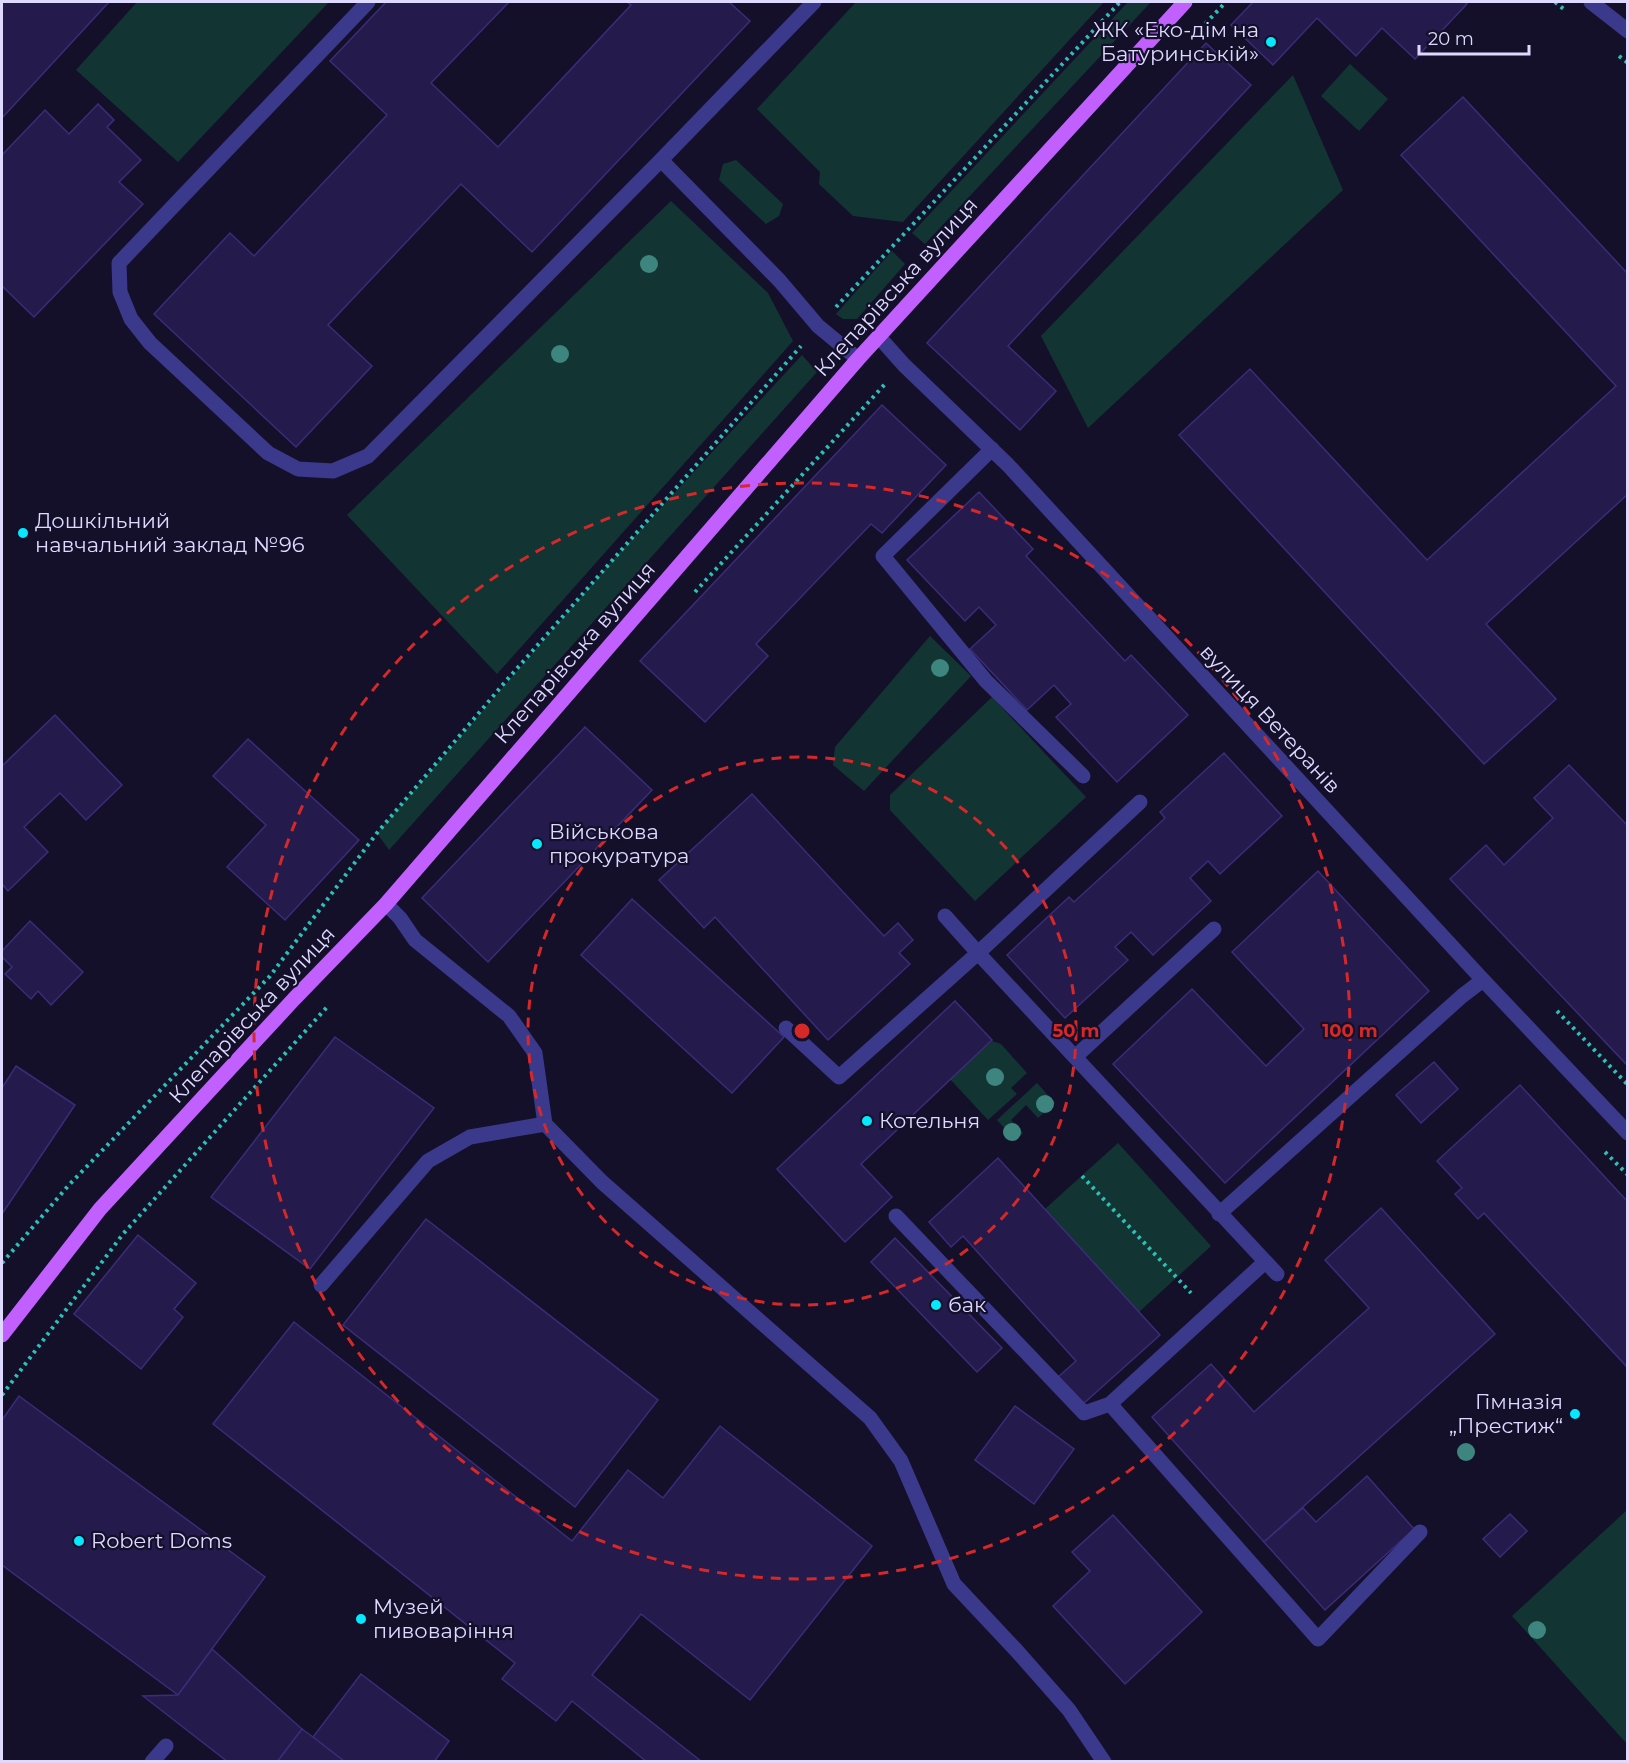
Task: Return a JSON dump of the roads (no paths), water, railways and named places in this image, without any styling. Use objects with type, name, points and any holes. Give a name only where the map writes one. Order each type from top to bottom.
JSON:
[{"type":"main road","name":"Клепарівська вулиця","points":[[2,1335],[100,1209],[294,999],[386,904],[858,359],[1185,2]]},
{"type":"street","points":[[368,2],[119,263],[120,291],[131,319],[150,343],[268,453],[298,469],[333,471],[368,456],[814,2]]},
{"type":"street","points":[[1591,2],[1628,31]]},
{"type":"street","points":[[661,160],[779,280],[818,326],[858,359]]},
{"type":"street","name":"вулиця Ветеранів","points":[[879,337],[904,365],[992,449],[1483,980],[1628,1132]]},
{"type":"street","points":[[992,449],[883,556],[986,681],[1083,776]]},
{"type":"street","points":[[786,1028],[839,1077],[978,953],[1140,802]]},
{"type":"street","points":[[386,904],[400,918],[415,940],[509,1016],[535,1053],[544,1124],[602,1182],[870,1418],[901,1461],[954,1584],[1069,1710],[1104,1761]]},
{"type":"street","points":[[945,916],[1276,1274]]},
{"type":"street","points":[[1075,1057],[1214,929]]},
{"type":"street","points":[[1219,1214],[1462,996],[1483,980]]},
{"type":"street","points":[[321,1285],[428,1161],[470,1137],[544,1124]]},
{"type":"street","points":[[896,1216],[1084,1413],[1110,1404],[1265,1262]]},
{"type":"street","points":[[1110,1404],[1318,1639],[1420,1532]]},
{"type":"street","points":[[152,1761],[166,1746]]},
{"type":"place","name":"ЖК «Еко-дім на Батуринській»","points":[[1271,42]]},
{"type":"place","name":"Дошкільний навчальний заклад №96","points":[[23,533]]},
{"type":"place","name":"Військова прокуратура","points":[[537,844]]},
{"type":"place","name":"Котельня","points":[[867,1121]]},
{"type":"place","name":"бак","points":[[936,1305]]},
{"type":"place","name":"Гімназія „Престиж“","points":[[1575,1414]]},
{"type":"place","name":"Robert Doms","points":[[79,1541]]},
{"type":"place","name":"Музей пивоваріння","points":[[361,1619]]}]
